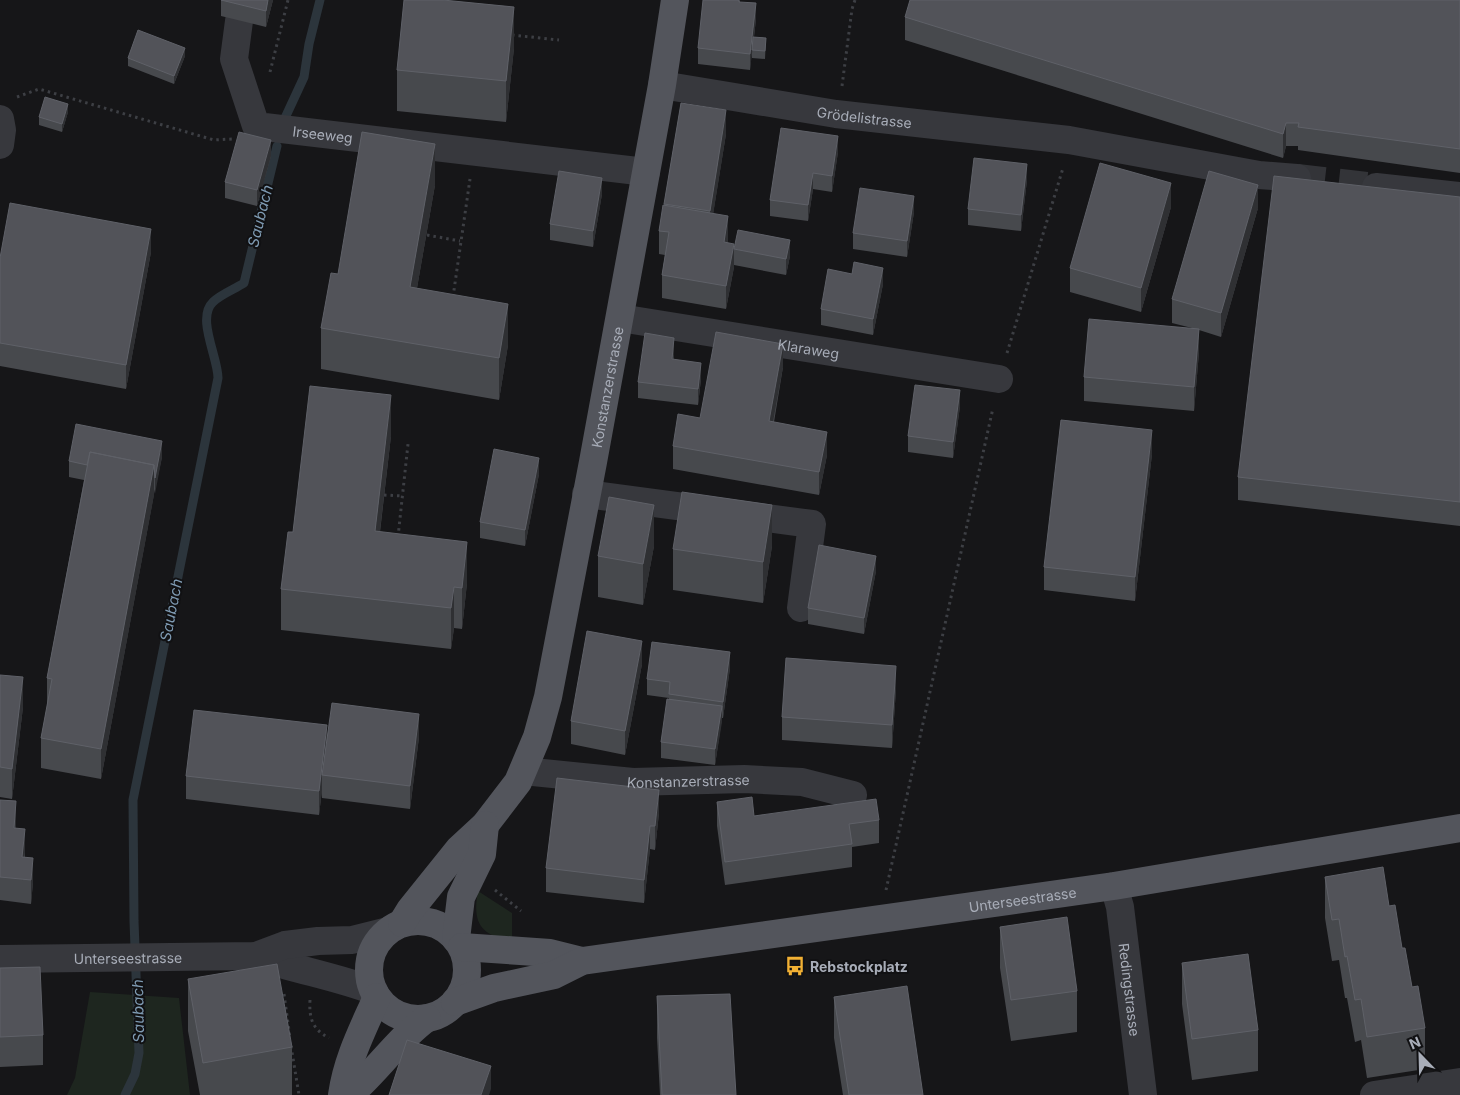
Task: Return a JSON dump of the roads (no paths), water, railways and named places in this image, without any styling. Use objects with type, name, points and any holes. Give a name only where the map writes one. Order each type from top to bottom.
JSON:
[{"type":"main road","name":"Konstanzerstrasse","points":[[395,927],[459,849],[485,825],[523,771],[538,737],[548,697],[620,318],[662,85],[675,0]]},
{"type":"main road","name":"Konstanzerstrasse","points":[[459,943],[461,897],[482,854],[485,825]]},
{"type":"main road","name":"Unterseestrasse","points":[[455,1002],[494,988],[554,974],[582,961],[1114,886],[1460,828]]},
{"type":"main road","points":[[349,1095],[365,1082],[408,1032],[427,1018],[442,1012],[455,1002],[466,982],[466,958],[459,943],[445,929],[432,922],[417,921],[395,927],[377,943],[370,958],[369,975],[376,994],[387,1008],[399,1015],[427,1018]]},
{"type":"main road","name":"Unterseestrasse","points":[[459,943],[550,953],[582,961]]},
{"type":"main road","points":[[342,1095],[345,1073],[376,994]]},
{"type":"street","name":"Irseeweg","points":[[239,21],[234,59],[256,126],[646,172]]},
{"type":"street","name":"Grödelistrasse","points":[[662,85],[836,114],[1069,140],[1259,175],[1296,178]]},
{"type":"street","points":[[0,145],[8,108]]},
{"type":"street","points":[[1376,187],[1460,196]]},
{"type":"street","name":"Klaraweg","points":[[620,318],[999,379]]},
{"type":"street","points":[[586,494],[812,524],[801,608]]},
{"type":"street","name":"Konstanzerstrasse","points":[[523,771],[632,782],[744,778],[802,782],[853,795]]},
{"type":"street","name":"Redingstrasse","points":[[1114,886],[1120,907],[1143,1095]]},
{"type":"street","name":"Unterseestrasse","points":[[0,959],[256,956],[285,945],[318,941],[352,940],[395,927]]},
{"type":"street","name":"Unterseestrasse","points":[[256,956],[287,967],[315,971],[376,994]]},
{"type":"street","points":[[1374,1095],[1460,1082]]},
{"type":"waterway","name":"Saubach","points":[[285,118],[304,77],[309,44],[320,0]]},
{"type":"waterway","name":"Saubach","points":[[125,1095],[135,1074],[139,1053],[134,921],[133,800],[218,378],[207,328],[208,309],[220,296],[244,283],[277,146]]},
{"type":"tunnel","points":[[1297,178],[1376,187]]},
{"type":"place","name":"Rebstockplatz","points":[[795,966]]}]
